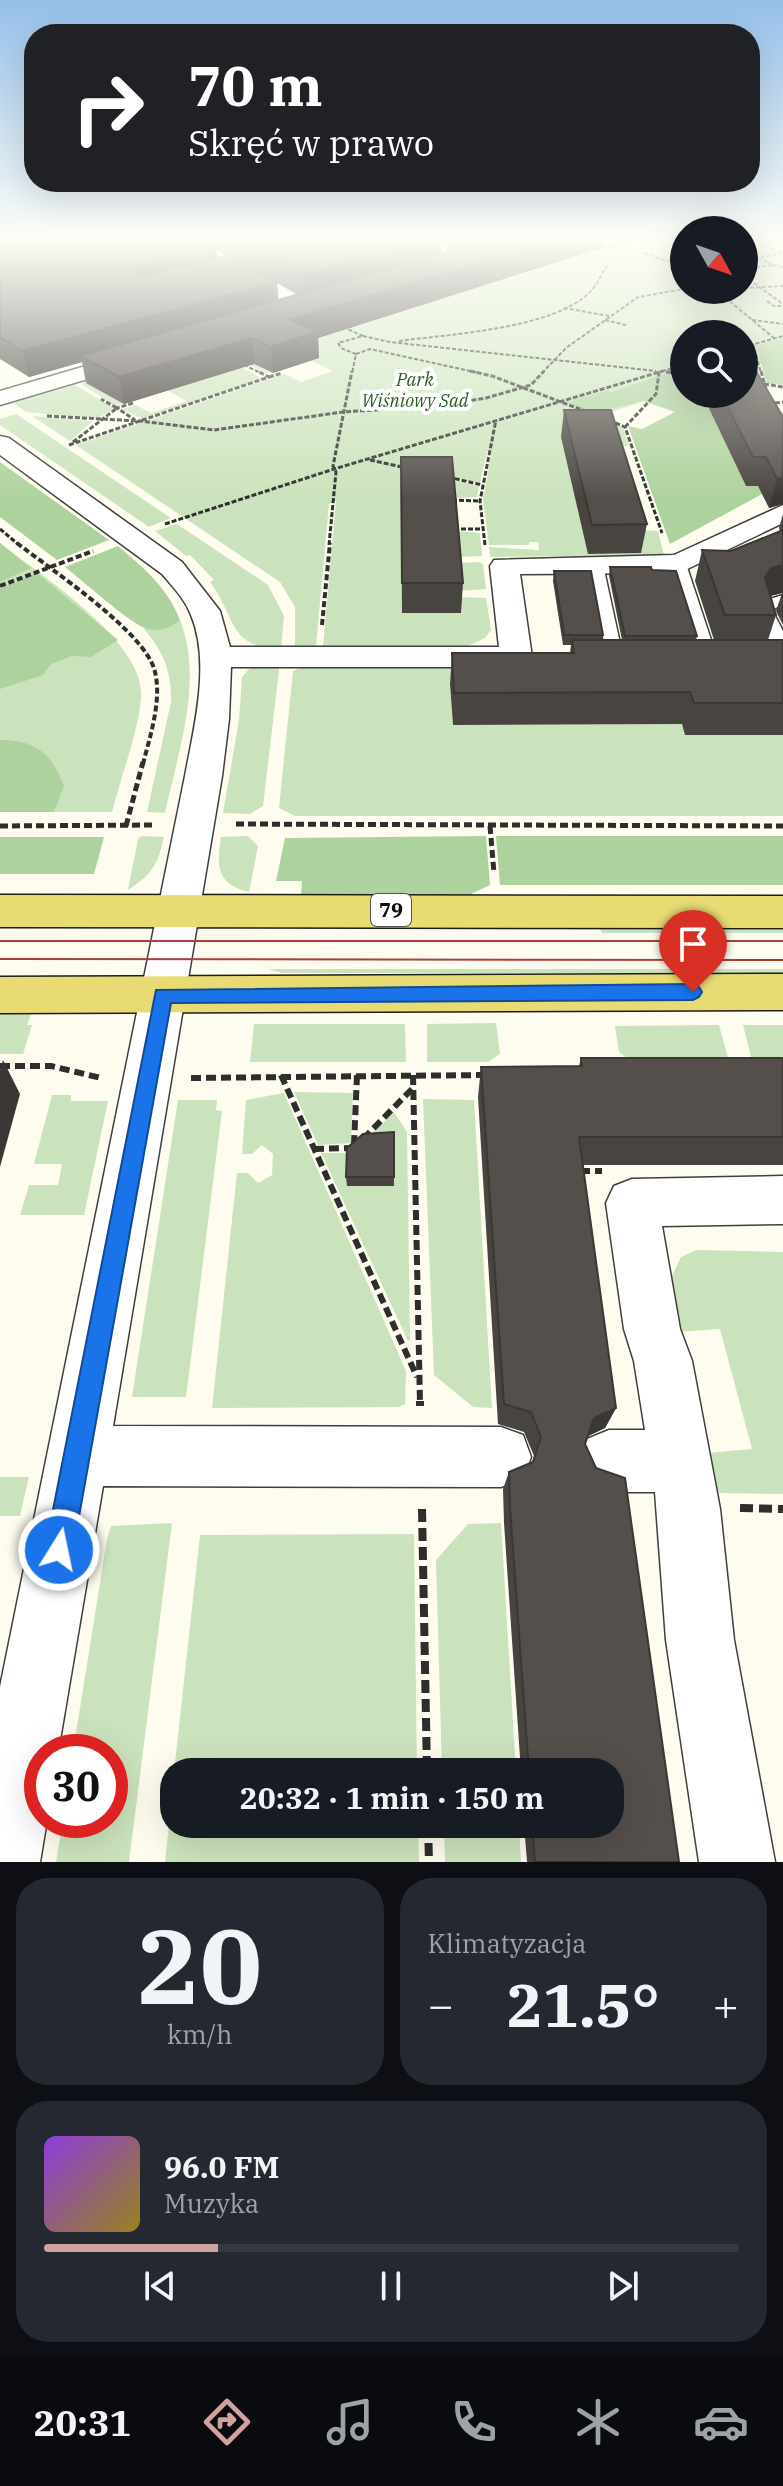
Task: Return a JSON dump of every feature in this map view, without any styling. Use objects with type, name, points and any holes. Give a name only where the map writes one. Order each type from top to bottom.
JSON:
[{"type":"main road","name":"79","points":[[0,911],[783,912]]},
{"type":"main road","points":[[0,995],[783,992]]},
{"type":"street","points":[[0,398],[153,353]]},
{"type":"street","points":[[0,443],[172,568],[187,584],[208,618],[216,657],[199,804],[3,1842]]},
{"type":"street","points":[[216,657],[530,657],[504,566],[676,564],[783,513]]},
{"type":"street","points":[[737,1862],[700,1640],[689,1509],[663,1361],[652,1329],[632,1203],[783,1200]]},
{"type":"street","points":[[76,1456],[501,1457]]},
{"type":"street","points":[[609,1461],[680,1461]]},
{"type":"lane","points":[[676,564],[713,656]]},
{"type":"lane","points":[[596,565],[713,656]]},
{"type":"lane","points":[[713,656],[777,634],[765,610],[768,604],[783,599]]},
{"type":"path","points":[[337,325],[363,336],[390,342],[670,373]]},
{"type":"path","points":[[363,336],[338,343],[341,348],[356,354],[390,342],[503,325]]},
{"type":"path","points":[[37,415],[139,421],[214,430],[343,412],[437,406],[533,384],[553,360],[599,325]]},
{"type":"path","points":[[758,325],[774,338]]},
{"type":"path","points":[[758,343],[783,336]]},
{"type":"path","points":[[370,349],[476,372],[526,387],[588,413]]},
{"type":"path","points":[[321,635],[334,469],[356,354]]},
{"type":"path","points":[[758,362],[764,384],[778,411]]},
{"type":"path","points":[[242,364],[269,377]]},
{"type":"path","points":[[188,515],[670,369]]},
{"type":"path","points":[[625,427],[656,394],[660,372]]},
{"type":"path","points":[[99,420],[69,445],[282,373]]},
{"type":"path","points":[[758,383],[783,387]]},
{"type":"path","points":[[763,404],[783,402]]},
{"type":"path","points":[[133,403],[117,408],[139,421]]},
{"type":"path","points":[[601,417],[625,427],[676,564]]},
{"type":"path","points":[[496,420],[480,501],[487,560],[504,566]]},
{"type":"path","points":[[624,449],[633,449]]},
{"type":"path","points":[[367,459],[410,469]]},
{"type":"path","points":[[632,474],[642,474]]},
{"type":"path","points":[[439,475],[482,485]]},
{"type":"path","points":[[452,500],[480,501]]},
{"type":"path","points":[[641,501],[651,501]]},
{"type":"path","points":[[647,528],[661,528]]},
{"type":"path","points":[[0,529],[135,637],[156,673],[157,698],[126,826]]},
{"type":"path","points":[[454,529],[483,529]]},
{"type":"path","points":[[0,586],[102,548]]},
{"type":"path","points":[[222,824],[783,826]]},
{"type":"path","points":[[0,826],[167,825]]},
{"type":"path","points":[[490,826],[495,885]]},
{"type":"path","points":[[0,1066],[51,1066],[113,1080]]},
{"type":"path","points":[[180,1079],[281,1075],[487,1075]]},
{"type":"path","points":[[281,1075],[419,1383]]},
{"type":"path","points":[[355,1149],[357,1075]]},
{"type":"path","points":[[413,1075],[420,1420]]},
{"type":"path","points":[[314,1149],[355,1149],[413,1088]]},
{"type":"path","points":[[421,1499],[427,1758]]},
{"type":"path","points":[[736,1508],[783,1509]]},
{"type":"path","points":[[428,1838],[429,1862]]},
{"type":"green space","name":"Park Wiśniowy Sad","points":[[326,325],[345,330],[349,328],[342,325],[670,325],[670,393],[596,417],[623,427],[629,446],[609,447],[634,530],[658,531],[664,555],[490,557],[489,547],[539,550],[538,542],[529,542],[529,545],[489,545],[483,499],[492,450],[487,452],[480,483],[424,473],[479,486],[477,497],[452,498],[460,597],[486,598],[491,630],[485,638],[468,646],[323,647],[336,501],[329,504],[316,646],[295,646],[295,607],[280,582],[76,445],[284,374],[301,382],[333,371],[312,361],[319,357],[303,350],[256,365],[272,374],[266,373],[208,345]]},
{"type":"green space","points":[[758,325],[783,325],[783,356],[758,364]]},
{"type":"green space","points":[[783,338],[783,385],[767,383],[758,345]]},
{"type":"green space","points":[[203,346],[263,379],[142,419],[122,409],[136,405],[151,413],[186,401],[167,390],[116,406],[81,384]]},
{"type":"green space","points":[[670,373],[670,408],[709,408],[746,486],[777,486],[670,544],[628,426],[642,429],[675,412],[643,401],[593,413],[565,403],[607,390],[611,392]]},
{"type":"green space","points":[[75,385],[114,408],[97,419],[26,412],[13,403]]},
{"type":"green space","points":[[16,414],[171,518],[149,527],[0,425],[0,419]]},
{"type":"green space","points":[[32,416],[93,421],[70,441]]},
{"type":"green space","points":[[0,462],[109,540],[57,560],[0,517]]},
{"type":"green space","points":[[177,524],[268,585],[284,616],[281,650],[251,643],[242,636],[210,582],[214,580],[190,555],[186,556],[155,531]]},
{"type":"green space","points":[[455,531],[480,533],[482,556],[456,557]]},
{"type":"green space","points":[[0,543],[64,592],[110,633],[127,655],[138,677],[139,712],[112,812],[0,812]]},
{"type":"green space","points":[[0,543],[31,568],[0,582]]},
{"type":"green space","points":[[118,546],[162,588],[180,620],[159,630],[145,628],[65,567]]},
{"type":"green space","points":[[457,563],[483,564],[486,589],[459,591]]},
{"type":"green space","points":[[37,573],[118,640],[91,657],[72,656],[51,664],[43,675],[0,689],[0,589]]},
{"type":"green space","points":[[180,620],[190,667],[182,741],[165,813],[147,812],[171,691],[165,662],[143,628],[163,628]]},
{"type":"green space","points":[[280,662],[263,806],[250,814],[223,813],[239,720],[242,677],[252,666]]},
{"type":"green space","points":[[306,666],[478,666],[450,685],[453,725],[682,724],[686,735],[783,735],[783,816],[295,816],[279,808],[293,671]]},
{"type":"green space","points":[[0,740],[33,746],[54,765],[64,786],[54,812],[0,812]]},
{"type":"green space","points":[[142,836],[164,837],[153,868],[128,890],[138,839]]},
{"type":"green space","points":[[248,836],[258,846],[249,892],[230,885],[219,865],[221,837]]},
{"type":"green space","points":[[486,836],[490,885],[469,895],[301,895],[302,881],[276,881],[285,838]]},
{"type":"green space","points":[[496,836],[783,836],[783,885],[500,885]]},
{"type":"green space","points":[[0,837],[104,837],[94,874],[0,874]]},
{"type":"green space","points":[[600,929],[783,930],[783,933],[602,933]]},
{"type":"green space","points":[[268,969],[783,969],[783,973],[281,973]]},
{"type":"green space","points":[[0,1014],[31,1014],[27,1025],[32,1025],[23,1054],[0,1054]]},
{"type":"green space","points":[[496,1023],[500,1054],[488,1062],[427,1062],[427,1024]]},
{"type":"green space","points":[[254,1024],[405,1024],[406,1062],[250,1062]]},
{"type":"green space","points":[[719,1025],[729,1061],[631,1061],[619,1052],[615,1026]]},
{"type":"green space","points":[[743,1025],[783,1025],[783,1061],[752,1061]]},
{"type":"green space","points":[[294,1092],[353,1093],[351,1143],[318,1145]]},
{"type":"green space","points":[[284,1093],[406,1371],[405,1404],[398,1407],[212,1408],[237,1173],[248,1173],[258,1183],[272,1175],[273,1154],[262,1145],[252,1154],[242,1154],[246,1100]]},
{"type":"green space","points":[[52,1095],[71,1095],[71,1101],[108,1101],[84,1215],[20,1215],[29,1185],[58,1185],[62,1164],[34,1164]]},
{"type":"green space","points":[[423,1099],[474,1100],[492,1408],[473,1407],[434,1375]]},
{"type":"green space","points":[[178,1100],[217,1100],[216,1110],[222,1111],[186,1397],[132,1397]]},
{"type":"green space","points":[[394,1112],[407,1132],[408,1341],[321,1153],[353,1153]]},
{"type":"green space","points":[[696,1250],[783,1252],[783,1494],[719,1493],[707,1453],[752,1449],[720,1329],[678,1332],[670,1280],[681,1257]]},
{"type":"green space","points":[[0,1477],[29,1477],[20,1516],[0,1516]]},
{"type":"green space","points":[[172,1523],[129,1862],[56,1862],[60,1838],[128,1838],[128,1734],[76,1734],[111,1526]]},
{"type":"green space","points":[[501,1523],[515,1758],[442,1758],[436,1560],[468,1524]]},
{"type":"green space","points":[[414,1534],[417,1758],[176,1758],[200,1535]]},
{"type":"green space","points":[[168,1838],[418,1838],[419,1862],[165,1862]]},
{"type":"green space","points":[[444,1838],[520,1838],[521,1862],[445,1862]]},
{"type":"building","points":[[0,325],[118,325],[22,351],[0,337]]},
{"type":"building","points":[[190,325],[301,325],[317,332],[271,347],[252,338],[119,377],[80,356]]},
{"type":"building","points":[[758,374],[783,417],[783,477],[777,479],[766,457],[753,457],[728,408],[758,408]]},
{"type":"building","points":[[564,410],[611,410],[647,524],[592,525]]},
{"type":"building","points":[[401,457],[452,457],[463,583],[402,583]]},
{"type":"building","points":[[783,530],[783,565],[771,568],[765,578],[776,615],[725,615],[702,550],[731,551]]},
{"type":"building","points":[[610,567],[651,567],[652,570],[676,571],[697,636],[625,636]]},
{"type":"building","points":[[554,571],[591,571],[603,635],[564,635]]},
{"type":"building","points":[[572,640],[783,640],[783,703],[694,703],[690,692],[454,693],[452,653],[574,653]]},
{"type":"building","points":[[581,1058],[783,1058],[783,1137],[579,1137],[616,1408],[594,1418],[585,1444],[596,1468],[625,1478],[679,1862],[535,1862],[533,1838],[624,1838],[624,1758],[528,1758],[509,1472],[533,1462],[541,1437],[531,1412],[504,1404],[481,1067],[582,1066]]},
{"type":"building","points":[[394,1132],[394,1177],[346,1177],[347,1148],[363,1134]]},
{"type":"tram line","points":[[0,941],[783,941]]},
{"type":"tram line","points":[[0,959],[783,960]]},
{"type":"route","points":[[59,1550],[163,995],[693,992]]}]
